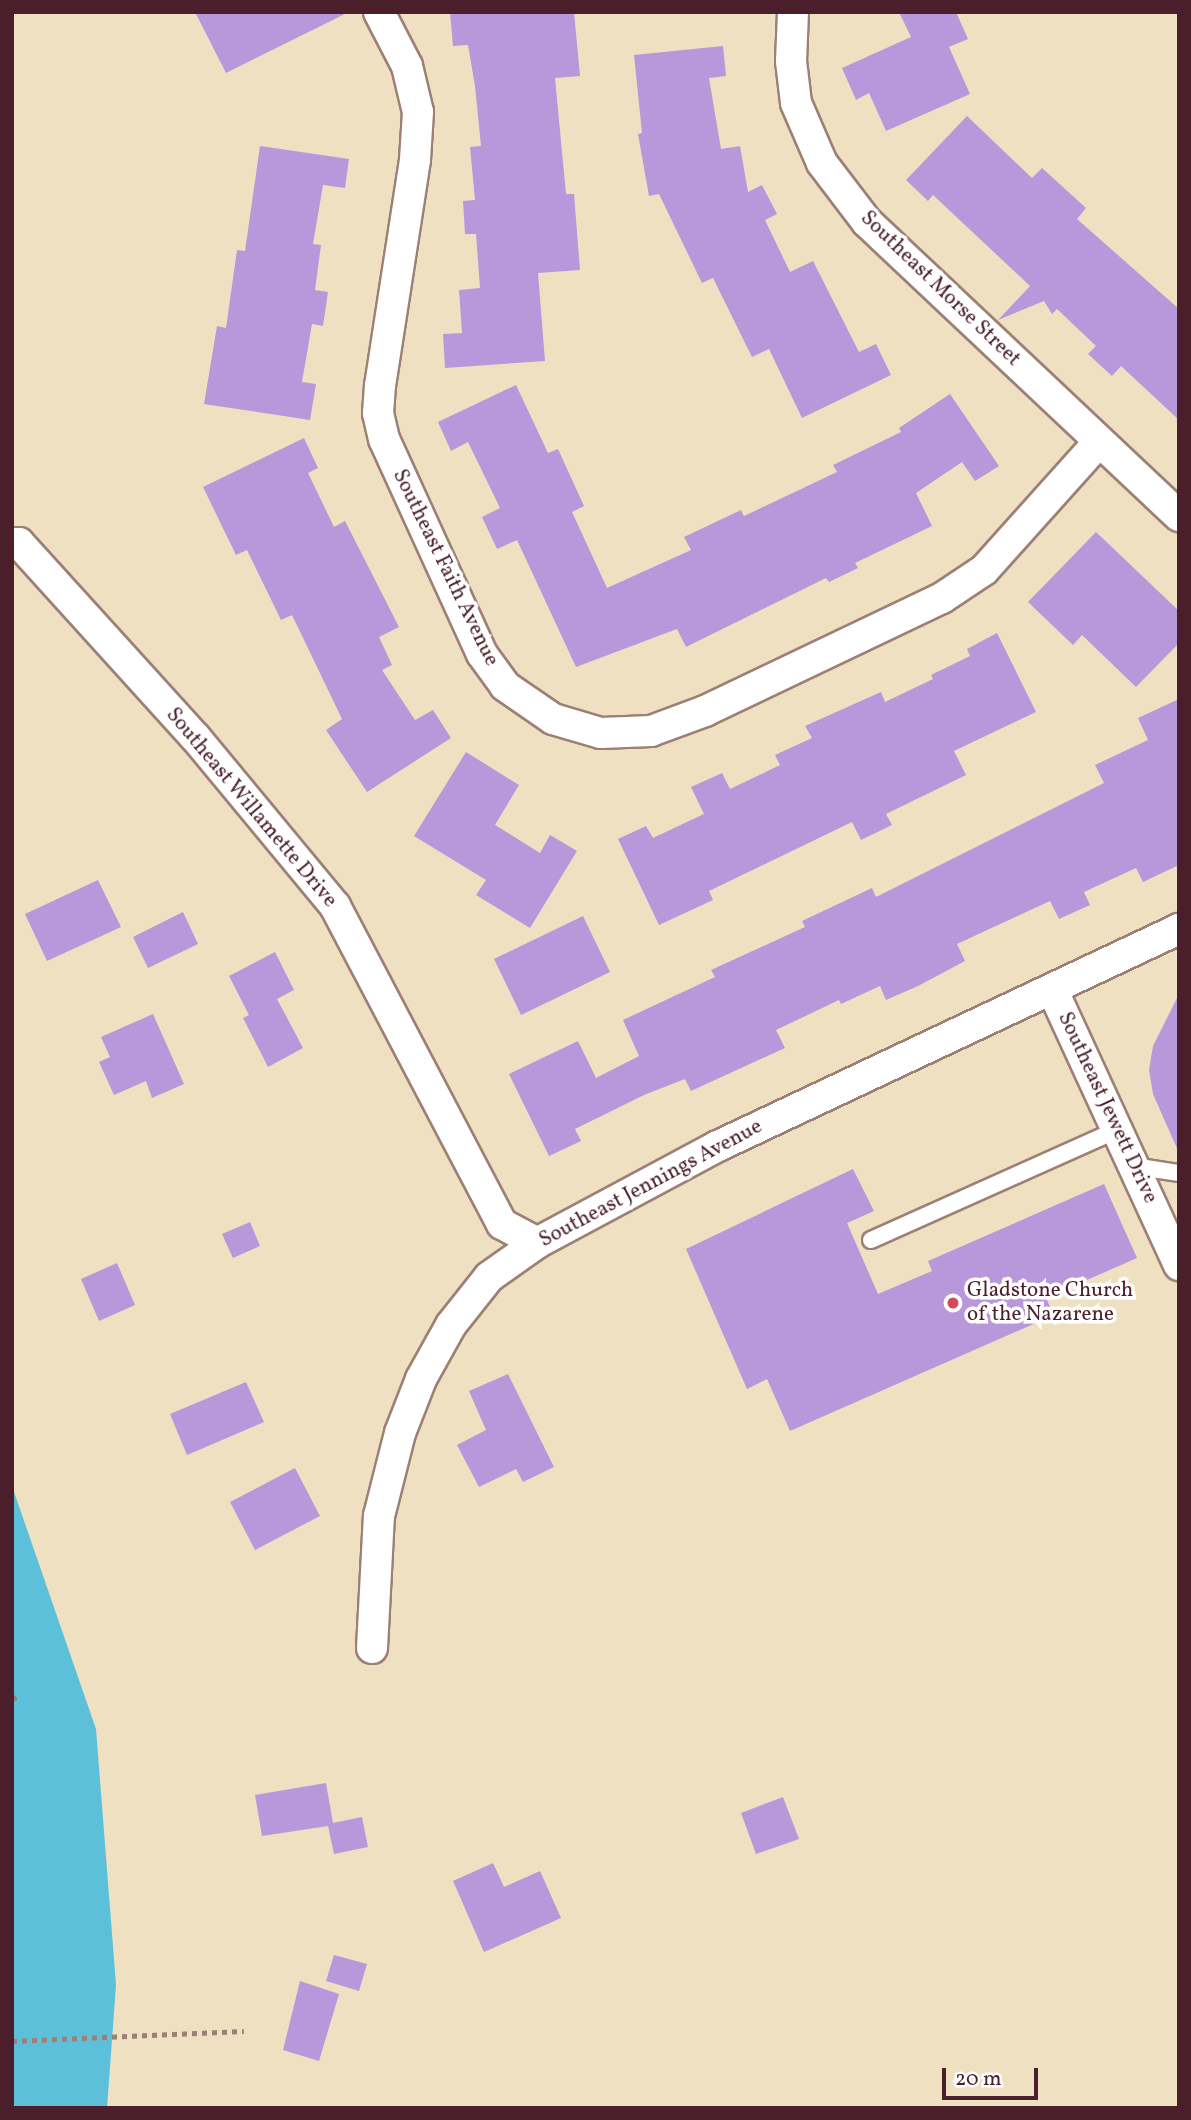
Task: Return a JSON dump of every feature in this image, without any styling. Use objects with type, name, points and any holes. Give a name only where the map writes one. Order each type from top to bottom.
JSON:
[{"type":"street","name":"Southeast Faith Avenue","points":[[379,12],[407,66],[418,111],[415,160],[380,385],[378,413],[384,439],[482,654],[505,686],[553,719],[601,733],[651,731],[705,711],[942,598],[984,570],[1099,442]]},
{"type":"street","name":"Southeast Morse Street","points":[[793,12],[791,61],[796,103],[822,163],[867,222],[1179,516]]},
{"type":"street","name":"Southeast Willamette Drive","points":[[12,543],[19,543],[196,738],[335,906],[502,1224],[537,1243]]},
{"type":"street","name":"Southeast Jennings Avenue","points":[[372,1648],[379,1516],[400,1433],[421,1379],[451,1325],[489,1277],[537,1243],[718,1146],[1179,929]]},
{"type":"street","name":"Southeast Jewett Drive","points":[[1052,989],[1179,1265]]},
{"type":"lane","points":[[871,1240],[1117,1130]]},
{"type":"lane","points":[[1133,1166],[1179,1173]]},
{"type":"path","points":[[12,2041],[244,2031]]},
{"type":"water","points":[[12,1486],[96,1729],[116,1985],[107,2108],[12,2108]]},
{"type":"building","points":[[195,12],[349,12],[226,73]]},
{"type":"building","points":[[450,12],[574,12],[580,76],[555,78],[566,194],[574,194],[580,270],[538,273],[545,361],[445,368],[443,334],[462,333],[459,290],[480,288],[476,234],[465,234],[463,201],[475,200],[470,147],[481,146],[475,86],[468,45],[453,46]]},
{"type":"building","points":[[899,12],[956,12],[968,39],[949,47],[970,94],[886,131],[869,93],[856,100],[842,68],[911,37]]},
{"type":"building","points":[[723,46],[726,76],[709,78],[721,149],[740,146],[748,192],[762,185],[777,214],[765,220],[790,272],[813,261],[859,352],[876,344],[891,375],[802,418],[769,349],[752,357],[713,278],[702,283],[659,194],[649,196],[638,134],[642,133],[634,55]]},
{"type":"building","points":[[967,116],[1032,178],[1042,168],[1086,208],[1077,219],[1179,309],[1179,420],[1121,366],[1112,376],[1088,354],[1096,346],[1057,309],[1052,314],[1044,301],[998,320],[1030,286],[933,195],[928,201],[906,180]]},
{"type":"building","points":[[260,146],[349,159],[345,188],[323,185],[313,244],[321,245],[315,290],[328,292],[323,326],[312,324],[302,382],[316,384],[310,420],[204,404],[217,326],[226,328],[237,250],[245,251]]},
{"type":"building","points":[[516,385],[548,453],[558,449],[584,506],[572,512],[607,588],[691,550],[684,537],[741,510],[744,516],[837,472],[833,465],[901,432],[899,428],[950,394],[999,466],[975,481],[962,462],[916,493],[932,526],[855,563],[858,568],[829,582],[826,578],[686,647],[677,629],[576,667],[517,540],[497,549],[482,517],[500,508],[468,442],[451,451],[438,422]]},
{"type":"building","points":[[304,438],[318,468],[308,473],[334,527],[345,521],[399,627],[379,637],[392,665],[382,670],[415,720],[433,710],[451,738],[367,792],[326,730],[342,719],[292,615],[281,620],[247,550],[236,555],[203,487]]},
{"type":"building","points":[[1096,532],[1179,611],[1179,643],[1136,687],[1082,635],[1073,645],[1028,602]]},
{"type":"building","points":[[997,633],[1036,712],[954,751],[966,775],[886,814],[892,825],[861,840],[852,822],[709,891],[713,900],[659,925],[618,839],[646,826],[653,838],[704,814],[691,787],[722,773],[730,789],[780,765],[775,755],[812,738],[805,726],[881,692],[885,702],[933,679],[931,675],[970,656],[967,649]]},
{"type":"building","points":[[1179,699],[1179,865],[1143,882],[1136,868],[1084,892],[1090,905],[1059,919],[1050,901],[957,944],[965,961],[918,986],[886,1000],[880,986],[841,1004],[839,1000],[776,1030],[785,1048],[691,1091],[685,1079],[644,1095],[575,1129],[581,1141],[549,1156],[509,1074],[578,1041],[596,1078],[639,1056],[623,1020],[715,977],[711,970],[805,927],[802,921],[872,888],[876,897],[1104,783],[1095,765],[1148,740],[1138,718]]},
{"type":"building","points":[[466,752],[519,785],[495,825],[540,853],[550,835],[577,851],[530,928],[476,895],[486,880],[414,836]]},
{"type":"building","points":[[98,880],[121,927],[47,961],[25,914]]},
{"type":"building","points":[[183,912],[198,944],[148,968],[133,937]]},
{"type":"building","points":[[583,916],[610,972],[521,1015],[494,959]]},
{"type":"building","points":[[275,952],[294,990],[277,999],[303,1048],[268,1067],[243,1018],[249,1015],[229,976]]},
{"type":"building","points":[[1179,994],[1179,1153],[1153,1094],[1149,1070],[1153,1046]]},
{"type":"building","points":[[153,1014],[184,1084],[152,1098],[146,1081],[114,1095],[99,1062],[110,1057],[101,1037]]},
{"type":"building","name":"Gladstone Church of the Nazarene","points":[[853,1169],[874,1211],[847,1223],[878,1294],[932,1271],[928,1261],[1104,1184],[1137,1258],[1046,1298],[1054,1315],[790,1431],[767,1379],[747,1389],[686,1249]]},
{"type":"building","points":[[250,1222],[260,1246],[233,1258],[222,1234]]},
{"type":"building","points":[[117,1263],[135,1305],[99,1321],[81,1279]]},
{"type":"building","points":[[508,1374],[554,1467],[523,1482],[516,1469],[479,1487],[457,1445],[486,1430],[469,1391]]},
{"type":"building","points":[[246,1382],[264,1422],[187,1455],[170,1414]]},
{"type":"building","points":[[295,1468],[320,1516],[255,1550],[230,1502]]},
{"type":"building","points":[[326,1783],[333,1823],[362,1817],[368,1847],[334,1854],[328,1826],[262,1836],[255,1795]]},
{"type":"building","points":[[783,1797],[799,1839],[756,1854],[741,1813]]},
{"type":"building","points":[[493,1863],[504,1887],[540,1871],[561,1918],[484,1952],[453,1881]]},
{"type":"building","points":[[334,1955],[367,1964],[359,1991],[326,1981]]},
{"type":"building","points":[[300,1981],[339,1994],[319,2061],[283,2050]]},
{"type":"place","name":"Gladstone Church of the Nazarene","points":[[953,1303]]}]
